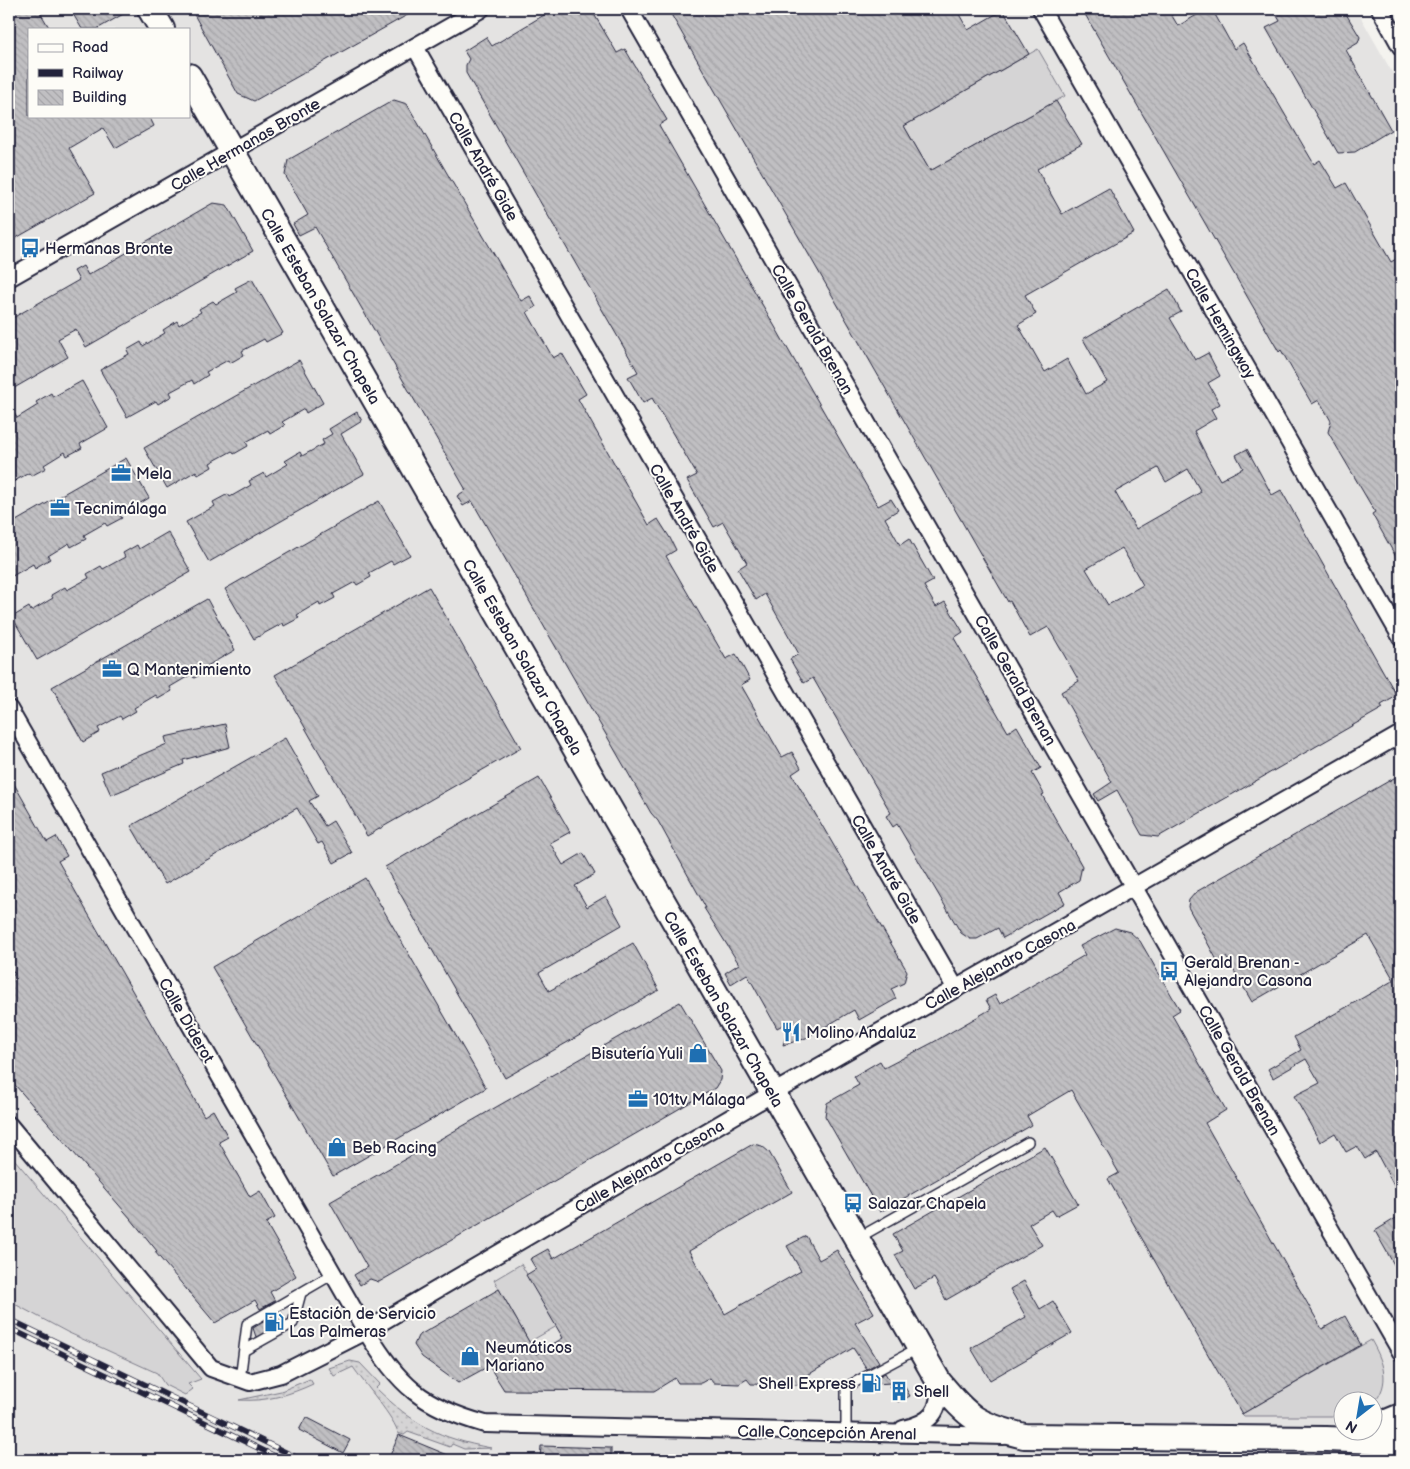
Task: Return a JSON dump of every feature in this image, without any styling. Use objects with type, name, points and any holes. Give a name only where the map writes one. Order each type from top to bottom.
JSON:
[{"type":"street","points":[[150,9],[161,28]]},
{"type":"street","name":"Calle Hermanas Bronte","points":[[9,278],[481,9]]},
{"type":"street","name":"Calle Gerald Brenan","points":[[629,9],[1136,887],[1401,1352]]},
{"type":"street","name":"Calle Hemingway","points":[[1041,9],[1401,637]]},
{"type":"street","points":[[1380,9],[1401,47]]},
{"type":"street","name":"Calle André Gide","points":[[415,47],[956,988]]},
{"type":"street","name":"Calle Esteban Salazar Chapela","points":[[190,78],[939,1382],[966,1413],[973,1418],[987,1426],[1024,1436]]},
{"type":"street","name":"Calle Diderot","points":[[9,709],[366,1331]]},
{"type":"street","name":"Calle Alejandro Casona","points":[[240,1380],[250,1382],[281,1374],[366,1331],[956,988],[1136,887],[1401,734]]},
{"type":"street","points":[[9,1125],[211,1368],[240,1380]]},
{"type":"street","name":"Calle Concepción Arenal","points":[[366,1331],[400,1379],[422,1398],[452,1414],[485,1424],[1024,1436],[1326,1439],[1401,1442]]},
{"type":"street","points":[[879,1433],[919,1426],[933,1414],[940,1400],[939,1382]]},
{"type":"street","points":[[1382,1424],[1401,1416]]},
{"type":"street","name":"Calle Concepción Arenal","points":[[1326,1439],[1332,1438]]},
{"type":"lane","points":[[856,1239],[1028,1142]]},
{"type":"lane","points":[[240,1380],[247,1324],[333,1274]]},
{"type":"lane","points":[[245,1350],[293,1323],[301,1293]]},
{"type":"lane","points":[[846,1432],[846,1387],[919,1348]]},
{"type":"shaded area","points":[[9,9],[1356,9],[1401,88],[1401,1460],[9,1460],[9,1301],[67,1332],[157,1373],[166,1385],[188,1384],[201,1379],[9,1153]]},
{"type":"shaded area","points":[[1038,49],[1065,96],[930,171],[904,126]]},
{"type":"shaded area","points":[[9,1153],[201,1379],[188,1384],[193,1389],[185,1395],[165,1385],[157,1373],[67,1332],[9,1301]]},
{"type":"shaded area","points":[[521,1264],[557,1326],[529,1342],[494,1280]]},
{"type":"shaded area","points":[[1371,1340],[1379,1356],[1384,1372],[1380,1392],[1332,1392],[1332,1416],[1244,1416],[1242,1414]]},
{"type":"shaded area","points":[[350,1361],[360,1363],[380,1384],[376,1388],[415,1421],[456,1440],[491,1448],[464,1449],[452,1444],[450,1447],[408,1432],[404,1435],[398,1433],[386,1410],[353,1367],[334,1376],[329,1368]]},
{"type":"shaded area","points":[[310,1379],[313,1384],[286,1394],[268,1399],[239,1400],[281,1391]]},
{"type":"building","points":[[9,9],[38,9],[49,28],[28,28],[28,118],[150,118],[154,126],[115,148],[103,128],[69,148],[95,193],[9,242]]},
{"type":"building","points":[[70,9],[132,9],[99,28],[81,28]]},
{"type":"building","points":[[191,9],[418,9],[254,101],[238,94]]},
{"type":"building","points":[[554,9],[591,9],[617,53],[625,49],[667,120],[659,125],[878,506],[891,499],[898,510],[885,518],[900,545],[909,539],[933,581],[924,586],[936,607],[945,602],[963,632],[954,638],[1008,732],[1017,726],[1041,768],[1032,773],[1044,794],[1042,795],[1082,866],[1079,880],[1059,892],[1065,903],[1003,938],[998,928],[977,939],[970,939],[961,933],[897,824],[893,827],[886,816],[891,813],[813,678],[804,683],[790,659],[799,654],[765,594],[756,600],[738,569],[747,563],[723,522],[714,527],[687,480],[697,475],[652,398],[643,403],[628,377],[638,372],[466,73],[466,65],[469,59],[464,51],[486,37],[492,46]]},
{"type":"building","points":[[668,9],[956,9],[968,30],[1003,10],[1029,54],[904,126],[930,171],[1056,101],[1082,144],[1037,169],[1062,214],[1109,188],[1134,233],[1025,295],[1036,314],[1018,325],[1045,372],[1067,359],[1086,394],[1107,382],[1083,339],[1169,289],[1181,312],[1170,318],[1195,360],[1208,353],[1220,376],[1208,383],[1220,404],[1211,409],[1216,418],[1194,431],[1208,459],[1220,480],[1243,468],[1236,455],[1247,449],[1272,495],[1281,490],[1397,696],[1381,705],[1383,708],[1158,837],[1142,835],[1117,790],[1098,801],[1094,794],[1112,782],[1061,692],[1079,681],[1048,627],[1030,637],[1010,601],[1008,602]],"holes":[[[1158,468],[1166,482],[1188,469],[1201,492],[1136,529],[1115,492]],[[1122,548],[1143,585],[1108,605],[1086,569]]]},
{"type":"building","points":[[1082,9],[1168,9],[1178,26],[1207,9],[1212,9],[1234,49],[1243,43],[1314,164],[1320,160],[1337,188],[1346,183],[1391,262],[1401,256],[1401,566],[1372,514],[1375,512],[1328,432],[1331,421],[1319,400],[1312,404],[1281,350],[1279,352]]},
{"type":"building","points":[[1273,9],[1343,9],[1360,37],[1358,43],[1346,50],[1391,130],[1355,152],[1338,153],[1266,28],[1280,21]]},
{"type":"building","points":[[394,100],[407,104],[521,301],[530,296],[536,307],[527,312],[553,358],[562,353],[586,394],[578,399],[649,525],[658,519],[670,538],[676,550],[666,556],[726,659],[736,654],[750,680],[741,685],[782,757],[792,752],[801,768],[792,774],[907,971],[904,983],[891,989],[896,999],[859,1020],[854,1010],[804,1039],[783,1045],[790,1021],[777,1028],[747,974],[731,984],[725,973],[739,964],[704,908],[706,908],[658,821],[651,813],[472,501],[463,506],[457,496],[466,490],[315,227],[299,235],[293,224],[308,215],[285,175],[288,160]]},
{"type":"building","points":[[213,203],[227,205],[253,251],[86,347],[76,329],[58,339],[68,357],[9,391],[9,320],[79,280],[74,271],[83,266],[88,275]]},
{"type":"building","points":[[252,279],[283,333],[266,342],[264,339],[242,351],[244,355],[230,363],[228,360],[206,372],[208,375],[194,384],[192,380],[170,392],[172,396],[158,404],[156,401],[127,417],[100,370],[129,354],[127,350],[141,342],[143,346],[165,333],[163,330],[177,321],[179,325],[201,312],[199,309],[213,301],[216,304],[237,292],[235,288]]},
{"type":"building","points":[[299,360],[323,403],[306,413],[304,409],[282,422],[285,425],[270,434],[268,430],[246,442],[248,446],[234,454],[232,451],[210,463],[212,467],[198,475],[196,471],[167,488],[144,448]]},
{"type":"building","points":[[82,381],[108,428],[80,444],[82,448],[67,456],[65,452],[44,465],[46,468],[31,476],[29,473],[9,484],[9,404],[17,418],[38,405],[36,402],[51,393],[53,397]]},
{"type":"building","points":[[357,412],[362,421],[341,434],[364,474],[209,562],[186,522],[215,506],[213,502],[228,494],[230,497],[251,485],[249,481],[264,473],[266,477],[288,464],[285,461],[300,452],[302,456],[324,444],[322,440],[332,434],[329,429]]},
{"type":"building","points":[[126,458],[149,498],[120,515],[122,518],[107,526],[105,523],[84,535],[86,539],[71,547],[69,543],[48,556],[50,559],[35,568],[33,564],[9,578],[9,525]]},
{"type":"building","points":[[379,501],[410,555],[393,564],[391,561],[369,573],[371,577],[357,585],[355,582],[333,594],[335,598],[320,606],[319,602],[297,615],[299,618],[284,626],[283,623],[254,639],[225,589]]},
{"type":"building","points":[[168,532],[191,572],[37,660],[12,617],[29,607],[31,611],[53,598],[51,595],[65,587],[67,590],[89,578],[87,574],[101,566],[103,569],[125,557],[123,553],[137,545],[139,549]]},
{"type":"building","points":[[429,587],[521,748],[367,836],[275,675]]},
{"type":"building","points":[[207,599],[235,650],[207,666],[209,670],[194,678],[192,674],[170,687],[172,691],[158,699],[156,695],[134,708],[136,711],[122,719],[120,716],[98,728],[100,732],[83,742],[52,687]]},
{"type":"building","points":[[225,724],[230,747],[183,760],[184,764],[111,795],[101,772],[167,744],[165,737]]},
{"type":"building","points":[[285,738],[318,796],[309,801],[325,826],[333,821],[352,853],[334,863],[322,842],[318,844],[297,808],[165,884],[131,826]]},
{"type":"building","points":[[1401,774],[1401,1199],[1376,1152],[1365,1159],[1357,1146],[1346,1152],[1335,1133],[1320,1142],[1294,1096],[1320,1083],[1306,1059],[1273,1078],[1268,1069],[1301,1050],[1294,1037],[1394,980],[1368,935],[1252,1002],[1226,957],[1218,962],[1188,907],[1189,900],[1196,892]]},
{"type":"building","points":[[9,775],[47,842],[56,837],[67,856],[58,861],[204,1116],[213,1110],[228,1137],[219,1142],[250,1197],[260,1191],[275,1218],[266,1223],[296,1276],[270,1292],[275,1301],[260,1309],[255,1300],[215,1323],[155,1252],[157,1251],[131,1219],[9,1078],[9,978],[15,974],[9,964]]},
{"type":"building","points":[[539,778],[570,832],[550,843],[563,865],[583,853],[595,874],[575,886],[587,907],[606,896],[622,925],[539,973],[549,991],[633,943],[659,990],[505,1078],[385,867]]},
{"type":"building","points":[[365,878],[486,1088],[333,1176],[212,967]]},
{"type":"building","points":[[1115,928],[1130,932],[1140,941],[1180,1010],[1172,1015],[1226,1110],[1205,1123],[1322,1329],[1345,1316],[1361,1345],[1242,1414],[1108,1179],[1119,1173],[1071,1090],[1027,1116],[1032,1125],[880,1212],[825,1116],[827,1103],[859,1085],[854,1076],[880,1061],[884,1068],[932,1043],[991,1009],[986,1000],[995,995],[1000,1004],[1085,955],[1080,946]]},
{"type":"building","points":[[680,1002],[721,1071],[720,1080],[715,1088],[379,1282],[370,1279],[360,1285],[354,1275],[367,1267],[330,1202]]},
{"type":"building","points":[[753,1144],[762,1146],[769,1152],[792,1192],[689,1251],[725,1314],[801,1271],[787,1246],[806,1236],[819,1260],[837,1250],[874,1313],[855,1323],[879,1362],[867,1369],[853,1348],[806,1376],[811,1385],[787,1385],[784,1379],[775,1385],[751,1384],[747,1379],[739,1384],[714,1383],[710,1378],[701,1383],[678,1383],[675,1378],[654,1391],[504,1390],[489,1366],[458,1383],[422,1357],[414,1345],[418,1336],[499,1289],[536,1354],[563,1338],[526,1275],[536,1269],[530,1259],[548,1249],[553,1259]]},
{"type":"building","points":[[1045,1147],[1078,1204],[1056,1216],[1052,1210],[1029,1224],[1042,1245],[946,1300],[934,1278],[914,1289],[895,1255],[903,1251],[893,1234]]},
{"type":"building","points":[[1401,1215],[1401,1277],[1375,1231]]},
{"type":"building","points":[[1024,1281],[1040,1309],[1053,1301],[1072,1333],[990,1380],[971,1348],[1026,1317],[1010,1289]]},
{"type":"building","points":[[281,1312],[286,1320],[256,1337],[253,1328]]},
{"type":"building","points":[[885,1373],[891,1383],[875,1384],[873,1380]]},
{"type":"building","name":"Shell","points":[[901,1380],[910,1396],[898,1402],[889,1386]]},
{"type":"building","points":[[306,1417],[350,1440],[343,1453],[299,1430]]},
{"type":"building","points":[[399,1435],[460,1460],[388,1460]]},
{"type":"building","points":[[541,1446],[611,1448],[611,1460],[540,1460]]},
{"type":"railway","points":[[9,1319],[302,1460]]},
{"type":"railway","points":[[9,1328],[283,1460]]},
{"type":"place","name":"Hermanas Bronte","points":[[30,248]]},
{"type":"place","name":"Mela","points":[[121,473]]},
{"type":"place","name":"Tecnimálaga","points":[[60,508]]},
{"type":"place","name":"Q Mantenimiento","points":[[112,669]]},
{"type":"place","name":"Gerald Brenan - Alejandro Casona","points":[[1169,971]]},
{"type":"place","name":"Molino Andaluz","points":[[791,1032]]},
{"type":"place","name":"Bisutería Yuli","points":[[698,1053]]},
{"type":"place","name":"101tv Málaga","points":[[638,1099]]},
{"type":"place","name":"Beb Racing","points":[[337,1147]]},
{"type":"place","name":"Salazar Chapela","points":[[853,1203]]},
{"type":"place","name":"Estación de Servicio Las Palmeras","points":[[274,1322]]},
{"type":"place","name":"Neumáticos Mariano","points":[[470,1356]]},
{"type":"place","name":"Shell Express","points":[[871,1383]]},
{"type":"place","name":"Shell","points":[[899,1391]]}]
